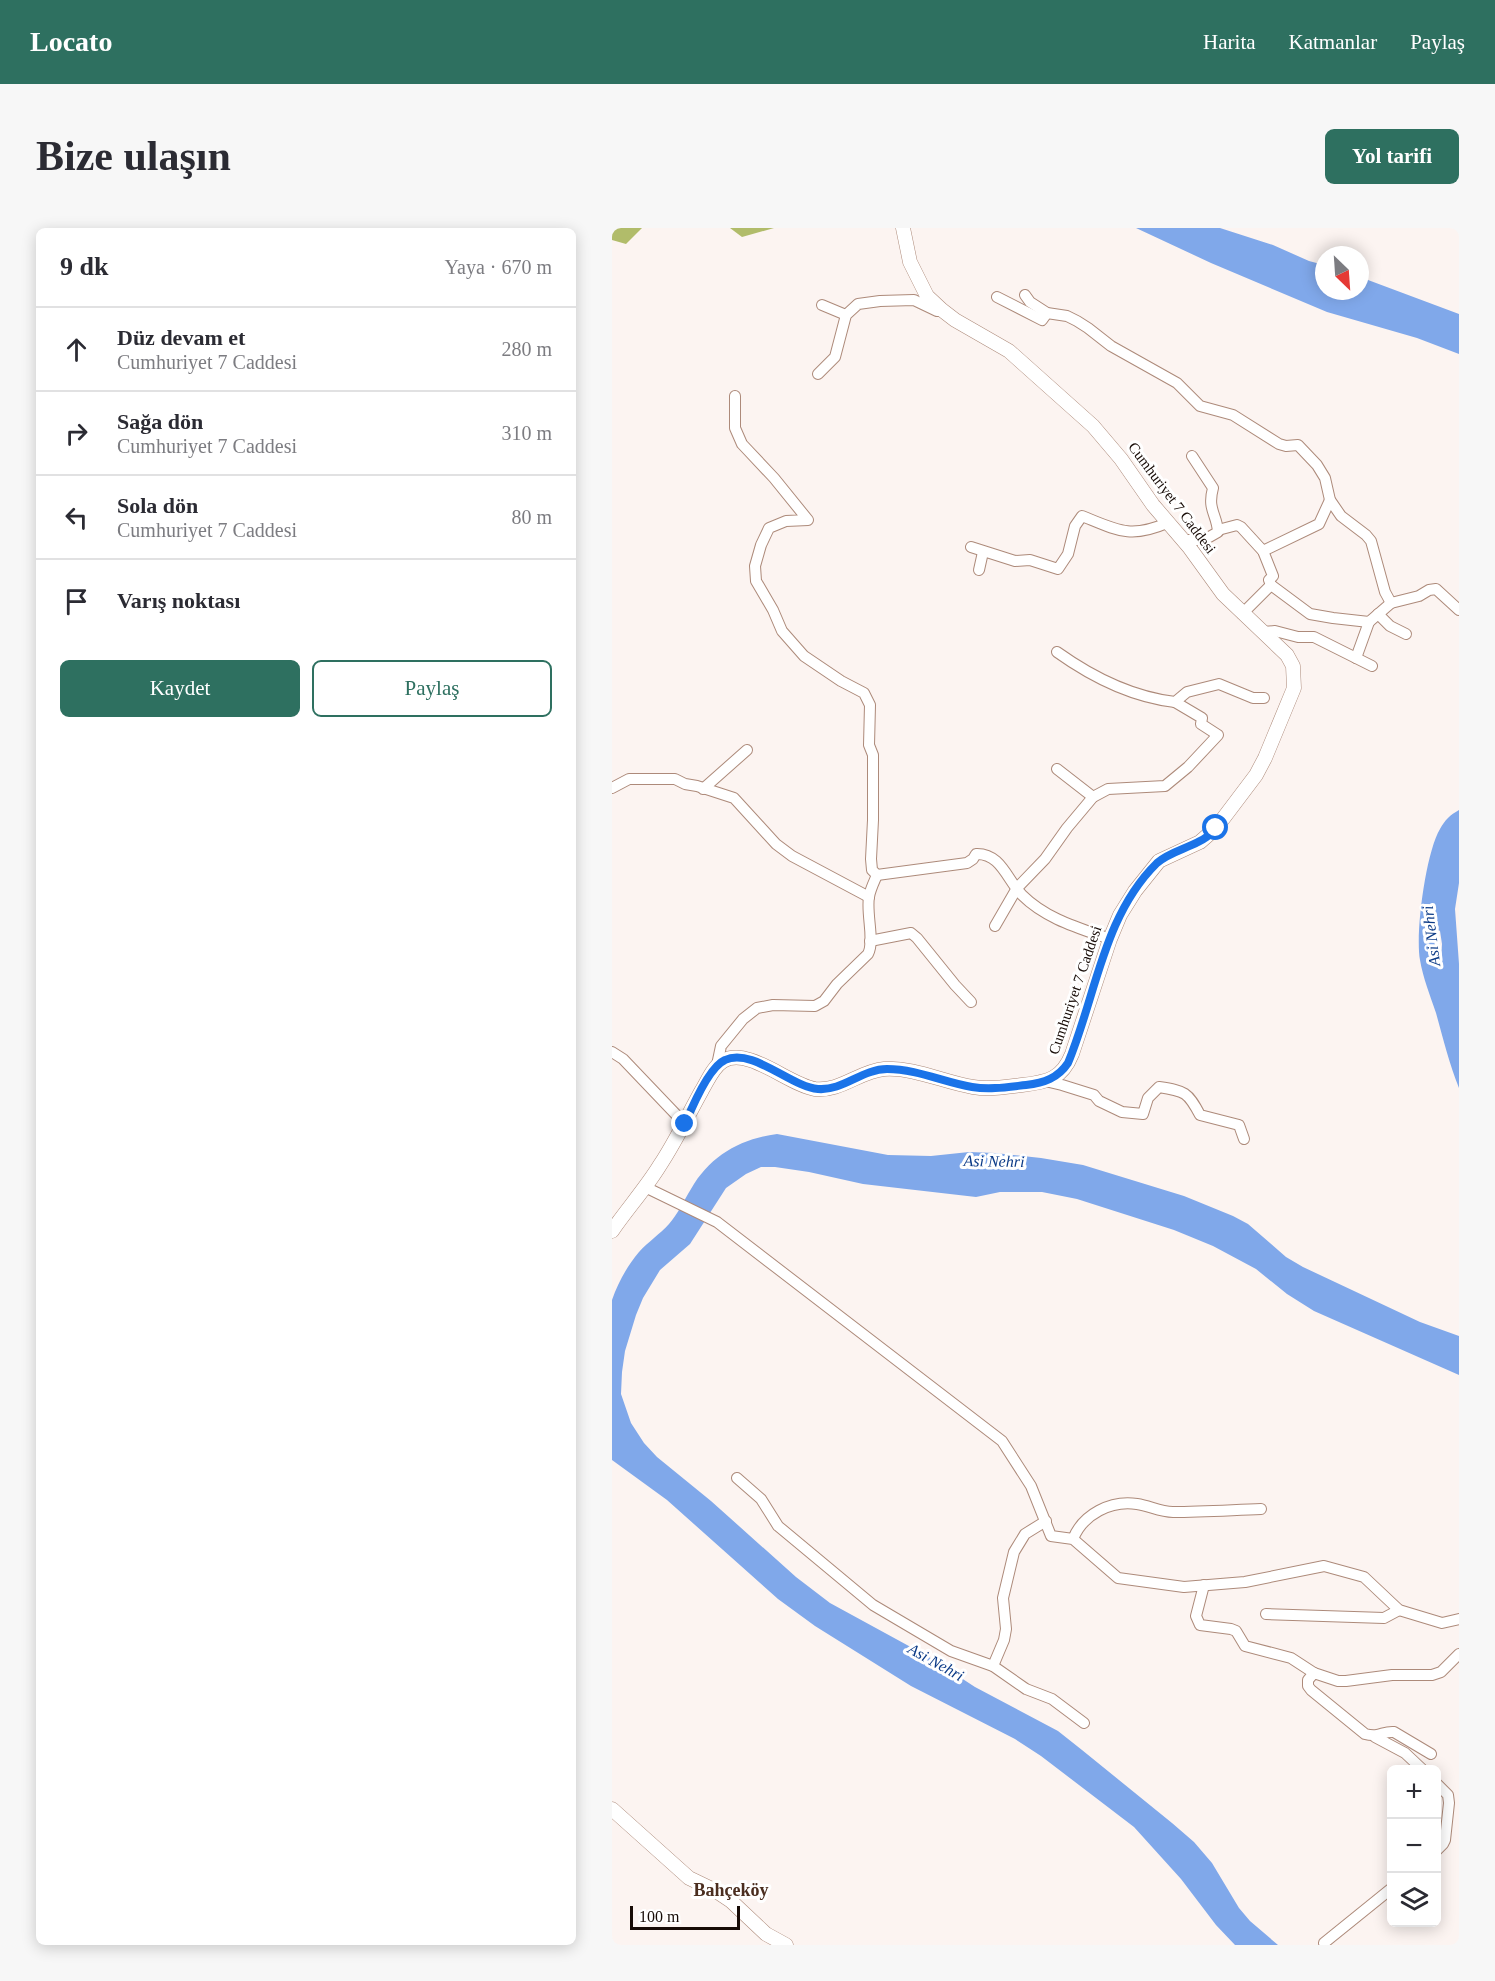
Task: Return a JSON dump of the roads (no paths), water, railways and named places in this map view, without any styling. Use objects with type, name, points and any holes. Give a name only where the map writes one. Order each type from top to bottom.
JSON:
[{"type":"main road","name":"Cumhuriyet 7 Caddesi","points":[[717,1065],[731,1058],[748,1059],[799,1084],[819,1089],[835,1087],[863,1074],[885,1069],[924,1074],[981,1088],[1044,1081],[1059,1074],[1068,1063],[1120,915],[1135,891],[1160,861],[1200,842],[1216,828],[1256,775],[1294,688],[1291,661],[1223,594],[1183,540],[1144,494],[1121,459],[1093,426],[1009,351],[942,310],[927,296],[910,262],[903,228]]},
{"type":"main road","points":[[612,1231],[650,1189],[660,1166],[717,1065]]},
{"type":"main road","points":[[612,1809],[689,1878],[731,1901],[766,1934],[786,1945]]},
{"type":"street","points":[[1025,295],[1030,302],[1047,313],[1067,316],[1088,328],[1111,346],[1177,383],[1200,406],[1233,415],[1279,444],[1298,445],[1317,465],[1325,478],[1330,500],[1341,516],[1371,541],[1385,592],[1391,603]]},
{"type":"street","points":[[997,297],[1042,320],[1047,313]]},
{"type":"street","points":[[818,374],[835,357],[846,315],[858,304],[914,300],[937,311],[942,310]]},
{"type":"street","points":[[822,305],[846,315]]},
{"type":"street","points":[[735,396],[735,428],[742,444],[774,478],[808,520],[786,521],[769,528],[755,566],[756,581],[782,631],[804,656],[841,681],[864,693],[870,705],[869,745],[873,755],[871,858],[872,870],[877,875]]},
{"type":"street","points":[[1192,456],[1213,488],[1209,501],[1218,530]]},
{"type":"street","points":[[1263,551],[1319,524],[1330,500]]},
{"type":"street","points":[[971,547],[1015,561],[1030,560],[1058,569],[1068,554],[1075,526],[1082,516],[1122,532],[1152,529],[1167,523]]},
{"type":"street","points":[[1183,540],[1204,540],[1218,530],[1237,525],[1242,527],[1263,551],[1273,576],[1269,580],[1271,585],[1310,614],[1369,622]]},
{"type":"street","points":[[980,570],[984,552]]},
{"type":"street","points":[[1242,614],[1271,585]]},
{"type":"street","points":[[1356,658],[1369,622],[1391,603],[1436,589],[1459,610]]},
{"type":"street","points":[[1378,614],[1390,626],[1406,634]]},
{"type":"street","points":[[1263,632],[1275,631],[1298,637],[1314,637],[1372,666]]},
{"type":"street","points":[[995,926],[1017,888],[1045,859],[1093,797],[1108,789],[1165,786],[1188,767],[1218,735],[1200,724],[1202,718],[1175,702],[1148,698],[1131,692],[1084,670],[1057,652]]},
{"type":"street","points":[[1175,702],[1186,692],[1219,684],[1253,698],[1264,698]]},
{"type":"street","points":[[703,789],[747,750]]},
{"type":"street","points":[[1057,769],[1093,797]]},
{"type":"street","points":[[612,788],[629,779],[675,779],[734,798],[776,844],[800,860],[869,897]]},
{"type":"street","points":[[877,875],[967,862],[976,854],[982,853],[990,856],[1000,865],[1022,895],[1054,918],[1110,939]]},
{"type":"street","points":[[717,1065],[721,1046],[743,1019],[757,1008],[773,1005],[815,1006],[824,1001],[837,984],[868,954],[871,949],[869,897],[877,875]]},
{"type":"street","points":[[870,941],[911,933],[971,1002]]},
{"type":"street","points":[[612,1052],[623,1059],[685,1124]]},
{"type":"street","points":[[1044,1081],[1094,1095],[1099,1101],[1122,1112],[1143,1114],[1148,1098],[1159,1087],[1180,1090],[1191,1099],[1200,1115],[1239,1125],[1244,1139]]},
{"type":"street","points":[[650,1189],[717,1222],[1002,1441],[1031,1486],[1051,1536],[1073,1539],[1118,1578],[1184,1587],[1245,1582],[1324,1566],[1364,1577],[1398,1610],[1442,1623],[1459,1619]]},
{"type":"street","points":[[737,1478],[761,1499],[778,1526],[873,1605],[951,1651],[993,1666],[1026,1689],[1058,1703],[1084,1723]]},
{"type":"street","points":[[1073,1539],[1077,1528],[1094,1513],[1126,1503],[1165,1512],[1261,1509]]},
{"type":"street","points":[[993,1666],[1004,1640],[1003,1598],[1014,1552],[1025,1534],[1046,1521]]},
{"type":"street","points":[[1204,1585],[1196,1616],[1200,1625],[1236,1631],[1245,1646],[1291,1658],[1314,1672],[1338,1681],[1392,1675],[1432,1675],[1441,1672],[1459,1654]]},
{"type":"street","points":[[1266,1614],[1384,1618],[1398,1610]]},
{"type":"street","points":[[1314,1672],[1308,1680],[1311,1690],[1365,1734],[1405,1753],[1418,1765]]},
{"type":"street","points":[[1375,1737],[1388,1731],[1394,1732],[1431,1754]]},
{"type":"street","points":[[1441,1787],[1448,1795],[1449,1803],[1445,1840],[1441,1846]]},
{"type":"street","points":[[1324,1943],[1387,1892]]},
{"type":"water","points":[[1136,228],[1220,228],[1273,245],[1315,263],[1315,300],[1369,300],[1369,280],[1459,314],[1459,354],[1417,338],[1327,312],[1211,263]]},
{"type":"water","name":"Asi Nehri","points":[[1459,810],[1459,883],[1455,909],[1459,964],[1459,1088],[1425,980],[1420,960],[1419,931],[1430,855],[1440,829],[1448,818]],"holes":[[[1438,930],[1440,931],[1441,962],[1437,964],[1434,937]]]},
{"type":"water","name":"Asi Nehri","points":[[777,1134],[888,1155],[931,1156],[969,1152],[995,1153],[1083,1165],[1184,1196],[1233,1216],[1248,1224],[1286,1257],[1303,1267],[1420,1322],[1459,1336],[1459,1375],[1314,1311],[1287,1294],[1256,1269],[1213,1246],[1174,1230],[1077,1199],[1042,1192],[1000,1192],[976,1197],[863,1184],[809,1172],[761,1167],[726,1188],[690,1244],[660,1270],[643,1298],[625,1351],[621,1394],[631,1423],[644,1443],[657,1457],[711,1501],[796,1577],[830,1603],[929,1657],[975,1687],[1058,1731],[1194,1842],[1212,1863],[1239,1908],[1250,1921],[1278,1945],[1235,1945],[1216,1925],[1181,1879],[1134,1827],[1015,1739],[911,1686],[815,1626],[778,1599],[667,1500],[612,1460],[612,1300],[620,1281],[639,1252],[672,1220],[707,1167],[727,1151],[739,1145],[763,1136]]},
{"type":"district","name":"Bahçeköy","points":[[731,1890]]}]
